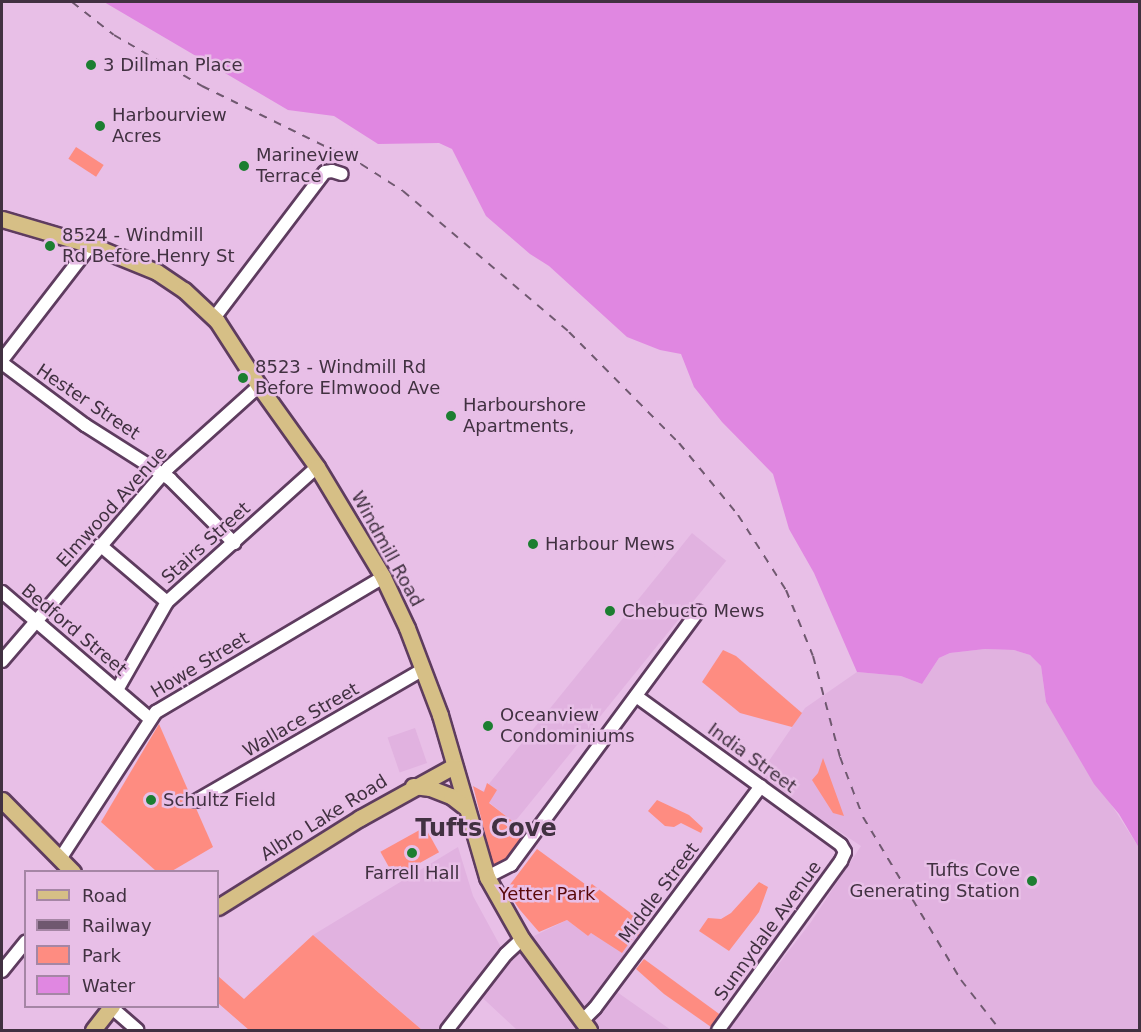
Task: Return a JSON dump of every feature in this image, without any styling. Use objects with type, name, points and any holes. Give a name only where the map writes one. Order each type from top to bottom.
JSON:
[{"type":"main road","name":"Windmill Road","points":[[2,219],[91,245],[157,272],[184,290],[214,318],[241,355],[259,386],[317,467],[383,577],[424,669],[487,877],[522,939],[586,1025]]},
{"type":"main road","name":"Albro Lake Road","points":[[219,906],[413,786],[454,766]]},
{"type":"main road","points":[[413,786],[430,788],[451,796],[465,807]]},
{"type":"main road","points":[[2,800],[71,870]]},
{"type":"main road","points":[[93,1030],[111,1008]]},
{"type":"street","points":[[214,318],[325,172],[332,171],[342,174]]},
{"type":"street","points":[[2,362],[91,245]]},
{"type":"street","name":"Hester Street","points":[[2,362],[85,425],[163,474],[234,543]]},
{"type":"street","name":"Elmwood Avenue","points":[[2,661],[163,474],[259,386]]},
{"type":"street","name":"Stairs Street","points":[[117,690],[167,602],[317,467]]},
{"type":"street","points":[[100,545],[167,602]]},
{"type":"street","name":"Howe Street","points":[[60,859],[156,712],[383,577]]},
{"type":"street","name":"Bedford Street","points":[[2,592],[150,719]]},
{"type":"street","points":[[487,877],[510,865],[698,611]]},
{"type":"street","name":"Wallace Street","points":[[196,801],[424,669]]},
{"type":"street","name":"India Street","points":[[636,696],[841,845],[845,852]]},
{"type":"street","name":"Middle Street","points":[[586,1025],[608,991],[761,786]]},
{"type":"street","name":"Sunnydale Avenue","points":[[718,1030],[841,861],[845,852]]},
{"type":"street","points":[[447,1030],[506,954],[522,939]]},
{"type":"street","points":[[2,971],[24,944]]},
{"type":"street","points":[[113,1008],[137,1030]]},
{"type":"shaded area","points":[[692,533],[726,561],[514,823],[480,795]]},
{"type":"shaded area","name":"Tufts Cove Generating Station","points":[[985,649],[1014,650],[1030,655],[1041,666],[1046,702],[1139,848],[1139,1030],[728,1030],[811,922],[861,846],[758,777],[805,708],[857,672],[901,676],[922,684],[939,658],[950,653]]},
{"type":"shaded area","points":[[415,728],[427,763],[400,772],[388,737]]},
{"type":"shaded area","points":[[458,847],[473,896],[503,951],[567,920],[588,936],[591,933],[622,952],[644,923],[658,934],[617,992],[671,1030],[517,1030],[473,989],[442,1030],[422,1030],[313,935]]},
{"type":"green space","points":[[76,147],[104,165],[96,177],[68,159]]},
{"type":"green space","points":[[723,650],[736,656],[802,713],[792,727],[740,713],[702,682]]},
{"type":"green space","points":[[159,724],[213,847],[174,870],[155,870],[101,822]]},
{"type":"green space","points":[[823,758],[844,816],[833,813],[812,780],[818,773]]},
{"type":"green space","points":[[487,783],[497,790],[489,803],[529,834],[510,861],[499,868],[493,865],[473,786],[484,792]]},
{"type":"green space","points":[[657,800],[689,815],[703,828],[701,833],[681,823],[674,827],[665,826],[648,811]]},
{"type":"green space","points":[[425,827],[439,852],[394,877],[380,852]]},
{"type":"green space","name":"Yetter Park","points":[[537,849],[589,887],[592,884],[644,923],[638,936],[635,935],[622,953],[591,933],[588,936],[567,920],[539,932],[520,910],[506,890]]},
{"type":"green space","points":[[759,882],[768,887],[759,912],[729,951],[699,931],[708,918],[721,919],[731,913]]},
{"type":"green space","points":[[313,935],[422,1030],[249,1030],[219,1004],[219,977],[244,999]]},
{"type":"green space","points":[[644,959],[722,1016],[711,1027],[664,994],[636,969]]},
{"type":"water","points":[[104,2],[1139,2],[1139,848],[1119,814],[1094,784],[1046,702],[1041,666],[1030,655],[1014,650],[985,649],[950,653],[939,658],[922,684],[901,676],[857,672],[814,573],[789,529],[773,474],[722,422],[694,387],[681,354],[660,350],[627,337],[549,266],[530,254],[486,216],[452,149],[439,143],[378,144],[334,116],[288,110]]},
{"type":"railway","points":[[72,2],[114,35],[202,86],[361,164],[403,191],[569,332],[679,443],[738,515],[786,590],[813,656],[840,757],[863,817],[961,980],[1000,1030]]},
{"type":"place","name":"3 Dillman Place","points":[[91,65]]},
{"type":"place","name":"Harbourview Acres","points":[[100,126]]},
{"type":"place","name":"Marineview Terrace","points":[[244,166]]},
{"type":"place","name":"8524 - Windmill Rd Before Henry St","points":[[50,246]]},
{"type":"place","name":"8523 - Windmill Rd Before Elmwood Ave","points":[[243,378]]},
{"type":"place","name":"Harbourshore Apartments,","points":[[451,416]]},
{"type":"place","name":"Harbour Mews","points":[[533,544]]},
{"type":"place","name":"Chebucto Mews","points":[[610,611]]},
{"type":"place","name":"Oceanview Condominiums","points":[[488,726]]},
{"type":"place","name":"Schultz Field","points":[[151,800]]},
{"type":"place","name":"Farrell Hall","points":[[412,853]]},
{"type":"place","name":"Tufts Cove Generating Station","points":[[1032,881]]},
{"type":"district","name":"Tufts Cove","points":[[486,829]]}]
